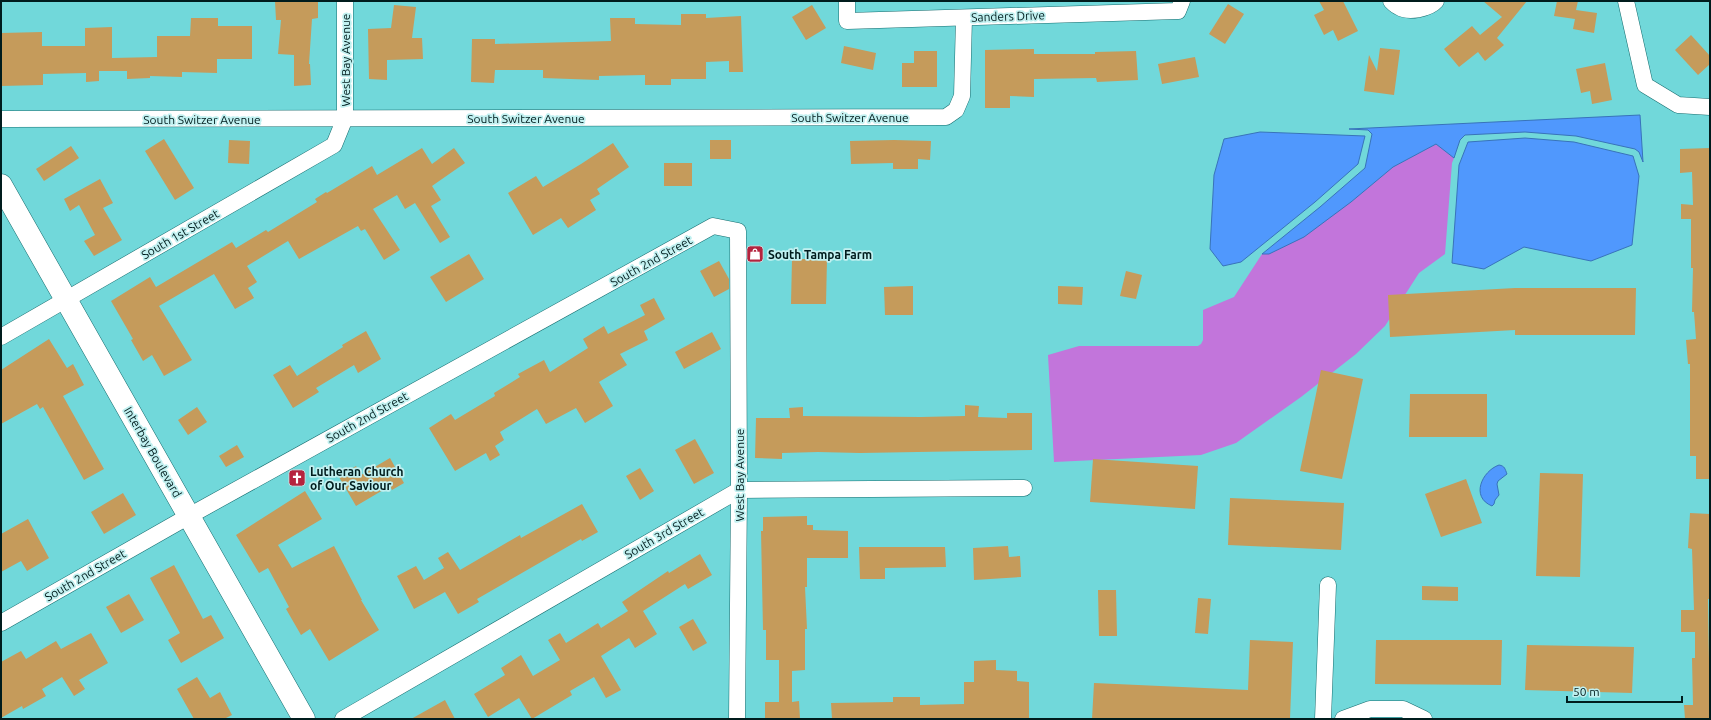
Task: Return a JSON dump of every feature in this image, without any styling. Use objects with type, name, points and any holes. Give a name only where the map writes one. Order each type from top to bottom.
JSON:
[{"type":"street","name":"West Bay Avenue","points":[[345,1],[345,118]]},
{"type":"street","name":"Sanders Drive","points":[[847,1],[847,21],[1178,11],[1182,1]]},
{"type":"street","points":[[1391,1],[1400,8],[1417,9],[1431,6],[1436,1]]},
{"type":"street","points":[[1626,1],[1645,85],[1678,105],[1710,107]]},
{"type":"street","name":"South Switzer Avenue","points":[[1,119],[946,117],[956,110],[962,96],[964,18]]},
{"type":"street","name":"South 1st Street","points":[[1,337],[334,145],[345,118]]},
{"type":"street","name":"Interbay Boulevard","points":[[1,185],[304,719]]},
{"type":"street","name":"South 2nd Street","points":[[1,623],[189,516],[712,226],[738,232]]},
{"type":"street","name":"West Bay Avenue","points":[[737,719],[739,490],[738,232]]},
{"type":"street","name":"South 3rd Street","points":[[342,719],[739,490],[1024,488]]},
{"type":"street","points":[[1323,719],[1328,584]]},
{"type":"street","points":[[1343,719],[1370,709],[1403,709],[1424,719]]},
{"type":"shaded area","points":[[1436,144],[1454,158],[1452,163],[1445,254],[1419,273],[1385,326],[1356,354],[1301,397],[1236,443],[1201,455],[1054,462],[1048,355],[1079,346],[1198,346],[1203,340],[1203,310],[1234,297],[1262,254],[1269,254],[1351,202],[1393,167]]},
{"type":"water","points":[[1640,115],[1643,162],[1639,152],[1635,149],[1576,136],[1525,132],[1465,135],[1460,140],[1454,158],[1436,144],[1393,167],[1351,202],[1304,237],[1269,254],[1262,254],[1365,168],[1372,134],[1368,130],[1349,129]]},
{"type":"water","points":[[1260,132],[1365,136],[1358,164],[1315,202],[1241,262],[1223,266],[1210,249],[1214,175],[1224,139]]},
{"type":"water","points":[[1525,138],[1574,142],[1633,156],[1639,176],[1632,245],[1591,261],[1524,247],[1484,269],[1452,263],[1459,165],[1468,142]]},
{"type":"water","points":[[1499,465],[1504,467],[1507,474],[1498,481],[1497,484],[1499,495],[1492,506],[1485,502],[1481,497],[1481,484],[1488,473]]},
{"type":"building","points":[[275,1],[318,1],[318,18],[312,19],[309,64],[311,85],[294,86],[294,55],[278,54],[281,20],[276,20]]},
{"type":"building","points":[[1319,1],[1343,1],[1358,31],[1338,41],[1333,30],[1324,35],[1314,15],[1324,10]]},
{"type":"building","points":[[1483,1],[1527,1],[1497,38],[1504,45],[1485,61],[1478,52],[1459,67],[1444,49],[1472,26],[1480,35],[1502,17]]},
{"type":"building","points":[[1557,1],[1578,1],[1576,10],[1597,13],[1594,33],[1573,29],[1575,19],[1554,16]]},
{"type":"building","points":[[1228,4],[1244,14],[1225,44],[1209,34]]},
{"type":"building","points":[[394,5],[416,7],[412,38],[422,38],[423,59],[387,60],[387,80],[369,79],[368,29],[391,28]]},
{"type":"building","points":[[812,5],[826,28],[806,40],[792,17]]},
{"type":"building","points":[[681,14],[706,14],[706,18],[741,16],[743,72],[729,72],[729,61],[706,62],[706,79],[671,79],[671,85],[645,85],[645,75],[599,76],[599,80],[543,78],[543,70],[495,70],[494,83],[471,82],[472,39],[495,39],[495,44],[611,41],[610,18],[635,18],[635,24],[681,25]]},
{"type":"building","points":[[191,18],[218,18],[218,26],[252,26],[252,59],[217,59],[217,73],[182,72],[182,77],[150,76],[150,78],[127,79],[127,71],[99,71],[99,81],[86,82],[86,73],[43,74],[43,85],[1,86],[1,33],[42,32],[42,46],[85,46],[85,28],[112,27],[112,58],[157,57],[157,36],[190,36]]},
{"type":"building","points":[[1691,35],[1710,56],[1710,64],[1698,75],[1675,50]]},
{"type":"building","points":[[844,46],[876,53],[873,70],[841,63]]},
{"type":"building","points":[[1380,48],[1400,50],[1394,95],[1364,91],[1369,55],[1377,71]]},
{"type":"building","points":[[1034,49],[1034,54],[1095,54],[1095,52],[1136,51],[1138,80],[1097,82],[1096,78],[1034,79],[1034,97],[1010,96],[1010,108],[985,108],[985,50]]},
{"type":"building","points":[[914,51],[937,51],[937,87],[902,87],[902,63],[914,63]]},
{"type":"building","points":[[1195,57],[1199,77],[1162,84],[1158,64]]},
{"type":"building","points":[[1605,63],[1612,100],[1592,104],[1590,91],[1581,93],[1576,69]]},
{"type":"building","points":[[164,139],[194,188],[175,200],[145,151]]},
{"type":"building","points":[[229,140],[250,141],[249,164],[228,163]]},
{"type":"building","points":[[710,140],[731,140],[731,159],[710,159]]},
{"type":"building","points":[[850,141],[931,141],[930,160],[918,159],[918,169],[893,169],[893,163],[851,164]]},
{"type":"building","points":[[613,143],[629,167],[597,189],[600,194],[590,200],[596,210],[568,228],[561,218],[533,235],[508,193],[536,176],[543,187]]},
{"type":"building","points":[[71,146],[79,158],[44,181],[36,169]]},
{"type":"building","points":[[422,148],[432,164],[454,148],[465,163],[432,186],[441,200],[431,206],[450,237],[440,243],[415,203],[405,209],[397,195],[373,209],[400,250],[384,260],[365,229],[361,231],[358,226],[299,259],[288,241],[247,266],[257,282],[248,288],[254,298],[235,309],[214,274],[159,306],[192,360],[164,376],[152,355],[143,361],[131,340],[133,339],[111,301],[150,277],[156,287],[232,242],[236,248],[266,230],[268,232],[317,202],[315,199],[326,192],[327,193],[372,166],[377,175]]},
{"type":"building","points":[[1710,148],[1710,479],[1696,479],[1696,456],[1690,456],[1690,364],[1688,364],[1686,340],[1696,339],[1694,312],[1692,312],[1693,268],[1691,268],[1691,219],[1681,219],[1681,204],[1693,205],[1692,172],[1680,173],[1680,149]]},
{"type":"building","points":[[664,163],[692,163],[692,186],[664,186]]},
{"type":"building","points":[[100,179],[113,203],[103,208],[122,240],[94,256],[84,241],[95,235],[79,205],[70,211],[64,199]]},
{"type":"building","points":[[469,254],[484,279],[446,302],[430,277]]},
{"type":"building","points":[[792,259],[827,259],[826,304],[791,304]]},
{"type":"building","points":[[719,261],[729,279],[729,289],[714,297],[700,271]]},
{"type":"building","points":[[1126,271],[1142,275],[1136,299],[1120,296]]},
{"type":"building","points":[[913,286],[913,315],[885,315],[884,287]]},
{"type":"building","points":[[1058,286],[1083,287],[1082,305],[1058,304]]},
{"type":"building","points":[[1515,288],[1636,288],[1635,335],[1515,335],[1515,330],[1390,337],[1388,295]]},
{"type":"building","points":[[654,298],[665,319],[644,331],[648,340],[620,354],[627,365],[599,382],[613,406],[585,423],[576,408],[546,424],[537,409],[500,432],[504,440],[495,446],[500,455],[490,461],[486,453],[455,471],[429,428],[451,414],[455,420],[495,396],[494,393],[520,377],[518,374],[544,360],[550,372],[588,348],[583,339],[604,326],[608,334],[645,315],[640,305]]},
{"type":"building","points":[[366,331],[381,359],[358,373],[354,365],[316,388],[319,392],[293,408],[273,375],[290,365],[297,376],[343,347],[342,345]]},
{"type":"building","points":[[712,332],[721,349],[684,369],[675,352]]},
{"type":"building","points":[[49,339],[67,368],[73,364],[84,385],[63,396],[104,469],[84,480],[43,407],[40,409],[37,404],[1,424],[1,370]]},
{"type":"building","points":[[1321,370],[1363,379],[1342,479],[1300,471]]},
{"type":"building","points":[[1410,394],[1487,394],[1487,437],[1409,437]]},
{"type":"building","points":[[965,405],[979,406],[978,417],[1007,418],[1007,413],[1032,413],[1032,450],[782,453],[782,459],[755,458],[756,418],[790,418],[789,408],[803,407],[803,416],[921,417],[965,416]]},
{"type":"building","points":[[197,407],[207,422],[188,435],[178,420]]},
{"type":"building","points":[[695,439],[714,473],[694,484],[675,450]]},
{"type":"building","points":[[237,445],[244,457],[226,467],[219,456]]},
{"type":"building","points":[[390,458],[404,483],[392,490],[390,486],[356,506],[339,477],[356,466],[361,475]]},
{"type":"building","points":[[1093,459],[1198,466],[1195,509],[1090,502]]},
{"type":"building","points":[[640,468],[654,491],[640,500],[626,476]]},
{"type":"building","points":[[1540,473],[1583,474],[1580,577],[1536,576]]},
{"type":"building","points":[[1466,479],[1482,523],[1441,537],[1425,494]]},
{"type":"building","points":[[305,491],[322,519],[278,545],[292,568],[334,546],[361,600],[379,630],[329,661],[310,629],[301,635],[286,609],[289,607],[268,568],[259,573],[236,535]]},
{"type":"building","points":[[123,493],[136,515],[104,534],[91,512]]},
{"type":"building","points":[[1230,498],[1344,503],[1341,550],[1228,545]]},
{"type":"building","points":[[582,504],[598,532],[582,541],[581,539],[477,599],[479,602],[458,614],[445,592],[414,609],[397,576],[416,566],[424,580],[444,568],[438,558],[448,552],[460,570],[520,535],[521,538]]},
{"type":"building","points":[[1690,513],[1710,514],[1710,599],[1708,599],[1710,719],[1685,719],[1684,705],[1693,705],[1692,658],[1695,658],[1695,632],[1681,632],[1681,610],[1694,610],[1692,549],[1688,548]]},
{"type":"building","points":[[807,516],[807,525],[813,525],[813,530],[848,531],[848,558],[807,558],[807,587],[805,587],[807,629],[805,629],[805,670],[792,671],[792,702],[799,701],[800,719],[765,719],[765,702],[779,702],[779,660],[766,660],[766,630],[763,630],[761,531],[763,531],[763,517]]},
{"type":"building","points":[[28,519],[49,558],[27,571],[21,561],[1,572],[1,534]]},
{"type":"building","points":[[1008,546],[1009,557],[1020,556],[1021,577],[974,580],[973,548]]},
{"type":"building","points":[[859,547],[945,547],[946,567],[885,568],[885,579],[860,579]]},
{"type":"building","points":[[700,554],[712,575],[688,589],[685,584],[643,611],[657,634],[635,648],[629,638],[601,656],[621,690],[606,698],[594,677],[570,691],[572,695],[532,719],[519,698],[488,717],[474,694],[505,675],[501,668],[521,655],[533,676],[560,660],[548,640],[560,633],[566,643],[598,623],[601,628],[628,611],[622,602],[668,571],[669,573]]},
{"type":"building","points":[[174,565],[203,619],[211,615],[224,638],[181,663],[168,640],[180,633],[150,578]]},
{"type":"building","points":[[1422,586],[1458,587],[1458,601],[1422,600]]},
{"type":"building","points":[[1098,590],[1116,590],[1117,636],[1099,636]]},
{"type":"building","points":[[129,594],[144,620],[121,633],[106,607]]},
{"type":"building","points":[[1198,598],[1211,599],[1208,634],[1195,633]]},
{"type":"building","points":[[693,619],[707,643],[693,651],[679,627]]},
{"type":"building","points":[[91,633],[108,663],[79,680],[85,689],[74,696],[62,677],[42,689],[46,696],[23,709],[22,706],[1,718],[1,662],[21,651],[26,659],[56,641],[61,649]]},
{"type":"building","points":[[1250,640],[1293,642],[1290,719],[1092,719],[1094,683],[1248,690]]},
{"type":"building","points":[[1376,640],[1502,640],[1501,685],[1375,684]]},
{"type":"building","points":[[1527,645],[1634,647],[1632,693],[1525,690]]},
{"type":"building","points":[[996,660],[996,670],[1017,671],[1017,681],[1029,682],[1029,719],[832,719],[831,703],[893,702],[893,697],[920,697],[920,705],[964,704],[964,682],[974,682],[974,661]]},
{"type":"building","points":[[197,677],[210,698],[220,692],[232,715],[224,719],[194,719],[177,689]]},
{"type":"building","points":[[445,700],[455,719],[411,719]]},
{"type":"place","name":"South Tampa Farm","points":[[755,254]]},
{"type":"place","name":"Lutheran Church of Our Saviour","points":[[297,478]]}]
